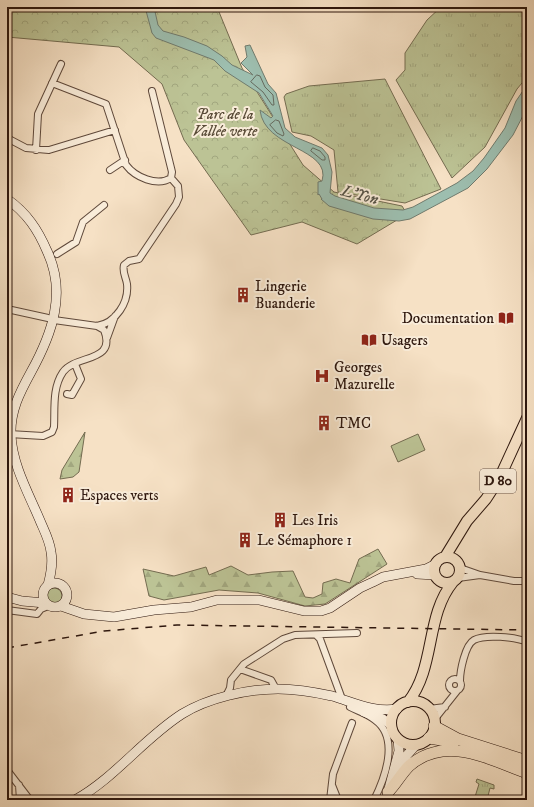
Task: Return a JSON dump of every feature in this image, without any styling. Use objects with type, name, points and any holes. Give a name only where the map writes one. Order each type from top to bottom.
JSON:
[{"type":"highway","points":[[434,723],[458,739],[527,761]]},
{"type":"highway","points":[[429,738],[451,742],[524,772]]},
{"type":"highway","points":[[387,794],[414,762],[430,754],[443,750],[468,752],[524,772]]},
{"type":"main road","points":[[7,199],[27,216],[37,230],[50,257],[56,285],[57,301],[54,320],[41,354],[15,405],[9,434],[20,472],[49,544],[52,568],[58,584],[65,588],[67,598],[74,605],[94,615]]},
{"type":"main road","name":"D 80","points":[[445,557],[467,521],[486,499],[499,479],[527,418]]},
{"type":"main road","name":"D 80","points":[[457,572],[458,538]]},
{"type":"main road","points":[[7,596],[22,602],[47,605],[55,608],[61,606],[94,615],[114,617],[154,610],[191,607],[216,600],[259,600],[304,611],[321,611],[330,608],[360,588],[373,582],[384,578],[426,569],[445,557],[457,572]]},
{"type":"main road","points":[[436,564],[439,608]]},
{"type":"main road","points":[[47,605],[42,597],[52,568]]},
{"type":"main road","points":[[407,574],[437,577],[445,583],[457,572]]},
{"type":"main road","points":[[391,725],[393,714],[397,709],[408,702],[415,693],[424,673],[439,608],[446,590],[457,572]]},
{"type":"main road","points":[[7,590],[29,597],[46,588],[58,584]]},
{"type":"main road","points":[[61,606],[67,598]]},
{"type":"main road","points":[[387,794],[407,755],[416,745],[429,738],[434,723],[427,707],[424,673]]},
{"type":"main road","points":[[84,800],[185,718],[238,696],[276,689],[297,690],[342,699],[374,709],[385,711],[397,709]]},
{"type":"main road","points":[[75,800],[118,768],[181,714],[226,696],[277,694],[302,695],[350,707],[373,714],[391,725],[398,739],[399,751],[387,794]]},
{"type":"main road","points":[[408,702],[419,702],[427,707]]},
{"type":"main road","points":[[398,739],[403,743],[416,745]]},
{"type":"street","points":[[36,150],[38,114],[61,64]]},
{"type":"street","points":[[52,83],[103,101],[107,105],[125,160],[130,170],[140,177],[158,182],[166,181],[171,178]]},
{"type":"street","points":[[152,91],[172,172],[171,178]]},
{"type":"street","points":[[7,138],[26,148],[49,150],[115,130]]},
{"type":"street","points":[[110,170],[125,160]]},
{"type":"street","points":[[97,326],[102,325],[122,310],[126,288],[124,265],[129,261],[139,258],[178,201],[178,186],[171,178]]},
{"type":"street","points":[[57,254],[76,242],[83,222],[104,205]]},
{"type":"street","points":[[7,310],[54,320],[97,326],[104,330],[106,340]]},
{"type":"street","points":[[9,434],[43,436],[52,432],[54,427],[55,391],[58,381],[65,369],[104,351],[106,340],[115,316]]},
{"type":"street","points":[[67,394],[72,395],[81,379],[75,364]]},
{"type":"street","points":[[457,572],[514,581],[527,581]]},
{"type":"street","points":[[457,572],[480,575]]},
{"type":"street","points":[[7,610],[36,614],[47,605]]},
{"type":"street","points":[[226,696],[234,677],[241,667],[287,637],[295,635],[316,635],[321,633],[357,633]]},
{"type":"street","points":[[316,635],[320,639],[338,684],[342,699]]},
{"type":"street","points":[[454,690],[449,684],[457,680],[470,644],[474,640],[482,638],[515,638],[527,642]]},
{"type":"street","points":[[241,667],[271,680],[276,689]]},
{"type":"street","points":[[234,677],[238,696]]},
{"type":"street","points":[[434,723],[450,701],[454,690],[461,687],[457,680]]},
{"type":"street","points":[[350,707],[376,720],[385,733],[388,741],[386,770],[383,782],[374,800]]},
{"type":"street","points":[[427,707],[445,707]]},
{"type":"street","points":[[334,800],[330,797],[333,774],[352,723]]},
{"type":"street","points":[[7,770],[30,800]]},
{"type":"street","points":[[331,784],[334,787],[338,800]]},
{"type":"street","points":[[19,785],[20,800]]},
{"type":"street","points":[[374,800],[387,794]]},
{"type":"green space","name":"Parc de la Vallée verte","points":[[7,7],[217,7],[242,68],[303,165],[334,192],[402,206],[407,214],[357,244],[302,222],[251,235],[184,140],[162,84],[119,47],[7,37]]},
{"type":"green space","points":[[441,7],[527,7],[527,77],[517,89],[485,147],[452,178],[396,80],[405,70],[405,53],[427,20]]},
{"type":"green space","points":[[385,79],[441,189],[405,203],[338,192],[334,150],[311,136],[292,132],[284,97],[286,94],[309,86]]},
{"type":"green space","points":[[85,432],[79,472],[73,477],[60,479],[62,470]]},
{"type":"green space","points":[[418,434],[425,450],[398,462],[391,446]]},
{"type":"green space","points":[[378,549],[387,564],[325,604],[305,606],[258,593],[219,590],[164,600],[149,596],[143,569],[174,576],[206,567],[209,575],[231,566],[248,575],[293,571],[305,597],[313,598],[322,594],[323,583],[336,579],[350,583],[359,559]]},
{"type":"green space","points":[[51,588],[57,588],[62,593],[60,602],[57,604],[51,604],[46,599],[46,593]]},
{"type":"green space","points":[[477,779],[494,785],[494,789],[490,788],[487,800],[474,800],[479,784],[476,782]]},
{"type":"water","points":[[145,7],[154,7],[158,25],[163,31],[207,46],[232,65],[253,75],[241,63],[247,57],[245,46],[250,45],[268,84],[276,93],[285,128],[295,137],[322,148],[328,155],[332,172],[330,193],[335,196],[374,208],[403,210],[413,207],[457,183],[473,171],[484,158],[505,128],[516,101],[527,85],[527,108],[513,135],[487,169],[468,188],[410,219],[399,221],[373,219],[329,206],[321,199],[319,194],[318,195],[318,182],[322,181],[322,170],[317,161],[308,154],[284,141],[273,133],[264,123],[260,110],[271,118],[273,116],[259,93],[225,71],[214,60],[156,38],[152,33]]},
{"type":"railway","points":[[7,648],[104,631],[177,625],[527,630]]},
{"type":"place","name":"Lingerie Buanderie","points":[[243,295]]},
{"type":"place","name":"Documentation","points":[[506,318]]},
{"type":"place","name":"Usagers","points":[[369,340]]},
{"type":"place","name":"Georges Mazurelle","points":[[322,376]]},
{"type":"place","name":"TMC","points":[[324,423]]},
{"type":"place","name":"Espaces verts","points":[[68,495]]},
{"type":"place","name":"Les Iris","points":[[280,520]]},
{"type":"place","name":"Le Sémaphore 1","points":[[245,540]]},
{"type":"water label","name":"L'Yon","points":[[360,195]]}]
